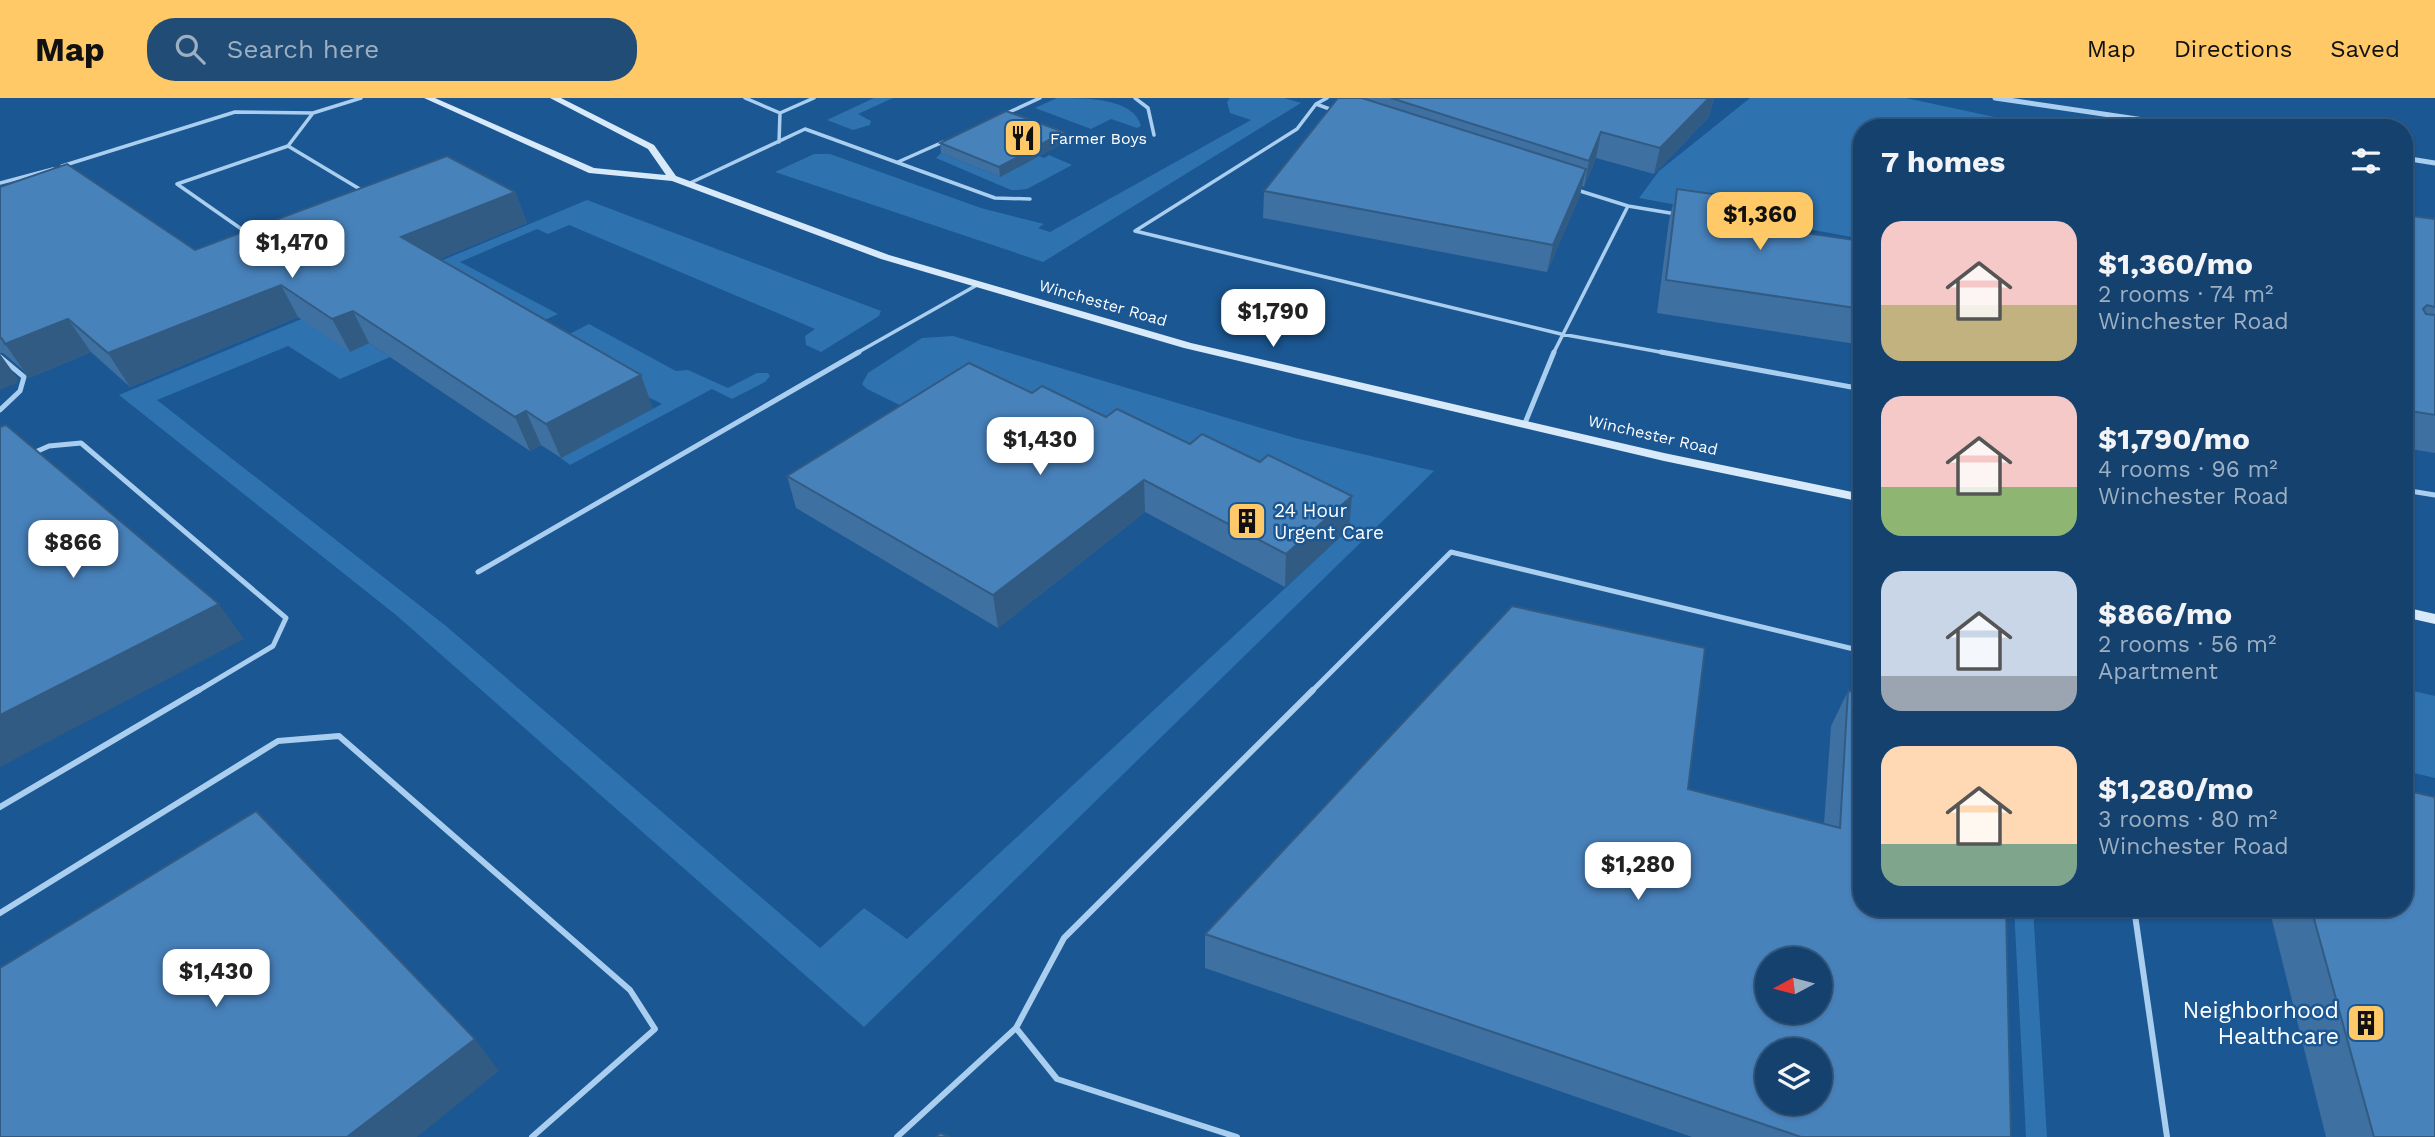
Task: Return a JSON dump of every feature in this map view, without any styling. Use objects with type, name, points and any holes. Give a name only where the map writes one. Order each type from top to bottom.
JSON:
[{"type":"main road","name":"Winchester Road","points":[[428,98],[592,171],[673,178],[885,257],[1188,346],[1664,457],[1853,496]]},
{"type":"main road","points":[[554,98],[651,147],[673,178]]},
{"type":"main road","points":[[2413,614],[2435,619]]},
{"type":"street","points":[[1995,98],[2137,119]]},
{"type":"street","points":[[2413,159],[2435,163]]},
{"type":"lane","points":[[0,183],[235,112],[313,113],[361,98]]},
{"type":"lane","points":[[745,98],[780,113],[814,98]]},
{"type":"lane","points":[[998,117],[1040,98]]},
{"type":"lane","points":[[1135,98],[1143,101],[1153,114],[1154,135]]},
{"type":"lane","points":[[1327,98],[1316,104],[1297,128],[1135,231],[1561,334],[1853,387]]},
{"type":"lane","points":[[1316,104],[1342,113]]},
{"type":"lane","points":[[252,236],[177,184],[288,146],[313,113]]},
{"type":"lane","points":[[779,142],[780,113]]},
{"type":"lane","points":[[688,184],[805,130],[995,198],[1030,199]]},
{"type":"lane","points":[[897,162],[947,141]]},
{"type":"lane","points":[[288,146],[365,192],[352,197]]},
{"type":"lane","points":[[1576,190],[1628,206],[1683,216]]},
{"type":"lane","points":[[1525,423],[1561,334],[1628,206]]},
{"type":"lane","points":[[478,572],[977,285]]},
{"type":"lane","points":[[0,357],[24,377],[20,391],[0,410]]},
{"type":"lane","points":[[0,807],[273,646],[286,618],[81,443],[49,446],[24,457]]},
{"type":"lane","points":[[2413,491],[2435,495]]},
{"type":"lane","points":[[897,1137],[1016,1028],[1064,938],[1451,552],[1853,649]]},
{"type":"lane","points":[[0,913],[278,741],[339,736],[630,990],[655,1030],[532,1137]]},
{"type":"lane","points":[[2135,917],[2167,1137]]},
{"type":"lane","points":[[1016,1028],[1057,1079],[1237,1137]]},
{"type":"shaded area","points":[[874,98],[893,98],[858,114],[871,121],[870,125],[853,130],[827,120]]},
{"type":"shaded area","points":[[1057,98],[1094,99],[1119,105],[1137,117],[1141,126],[1137,128],[1111,119],[1091,129],[1035,108]]},
{"type":"shaded area","points":[[1230,98],[1284,98],[1301,103],[1043,262],[775,172],[814,154],[830,154],[981,208],[1044,224],[1038,228],[1050,232],[1251,120],[1230,113],[1227,102]]},
{"type":"shaded area","points":[[1750,98],[1906,98],[2004,119],[1853,119],[1853,237],[1639,198],[1659,171]]},
{"type":"shaded area","points":[[941,153],[1000,177],[1039,156],[1044,158],[1049,155],[1072,165],[1027,189],[1011,190],[936,158]]},
{"type":"shaded area","points":[[587,200],[881,311],[879,316],[821,352],[806,345],[805,336],[815,329],[569,225],[548,234],[537,229],[460,262],[558,314],[521,331],[452,290],[349,352],[369,343],[390,357],[340,379],[288,346],[157,400],[446,626],[820,948],[864,908],[907,939],[1349,529],[1267,488],[922,416],[867,389],[862,384],[868,373],[922,338],[953,336],[1295,438],[1434,471],[864,1027],[396,615],[119,395]]},
{"type":"shaded area","points":[[589,324],[676,371],[688,370],[728,388],[757,373],[768,373],[770,376],[765,382],[732,399],[712,389],[570,465],[561,458],[662,404],[546,346]]},
{"type":"shaded area","points":[[2413,691],[2435,696],[2435,778],[2413,773]]},
{"type":"shaded area","points":[[2014,917],[2034,917],[2047,1137],[2026,1137]]},
{"type":"building","points":[[1338,98],[1362,98],[1586,169],[1553,245],[1264,191]]},
{"type":"building","points":[[1391,98],[1709,98],[1660,148],[1601,132],[1589,161]]},
{"type":"building","points":[[1006,111],[1064,132],[999,167],[940,143]]},
{"type":"building","points":[[447,156],[515,192],[401,237],[641,375],[546,424],[526,411],[515,417],[353,311],[332,319],[281,285],[108,353],[68,319],[5,344],[0,337],[0,187],[67,164],[195,250]]},
{"type":"building","points":[[1677,189],[1790,205],[1790,231],[1853,240],[1853,308],[1666,280]]},
{"type":"building","points":[[2413,216],[2435,219],[2435,307],[2427,305],[2423,309],[2426,314],[2435,315],[2435,415],[2413,411]]},
{"type":"building","points":[[969,363],[1032,393],[1042,386],[1106,417],[1117,409],[1190,444],[1202,434],[1260,462],[1268,455],[1352,496],[1286,554],[1144,480],[993,595],[787,476]]},
{"type":"building","points":[[6,425],[219,604],[0,715],[0,427]]},
{"type":"building","points":[[1512,606],[1705,648],[1688,789],[1840,828],[1848,691],[1853,692],[1853,917],[2006,917],[2011,1137],[1801,1137],[1205,934]]},
{"type":"building","name":"Neighborhood Healthcare","points":[[2413,792],[2435,797],[2435,1137],[2374,1137],[2313,917],[2413,917]]},
{"type":"building","points":[[256,811],[475,1039],[347,1137],[0,1137],[0,968]]},
{"type":"place","name":"Farmer Boys","points":[[1023,138]]},
{"type":"place","name":"24 Hour Urgent Care","points":[[1247,521]]},
{"type":"place","name":"Neighborhood Healthcare","points":[[2366,1023]]}]
